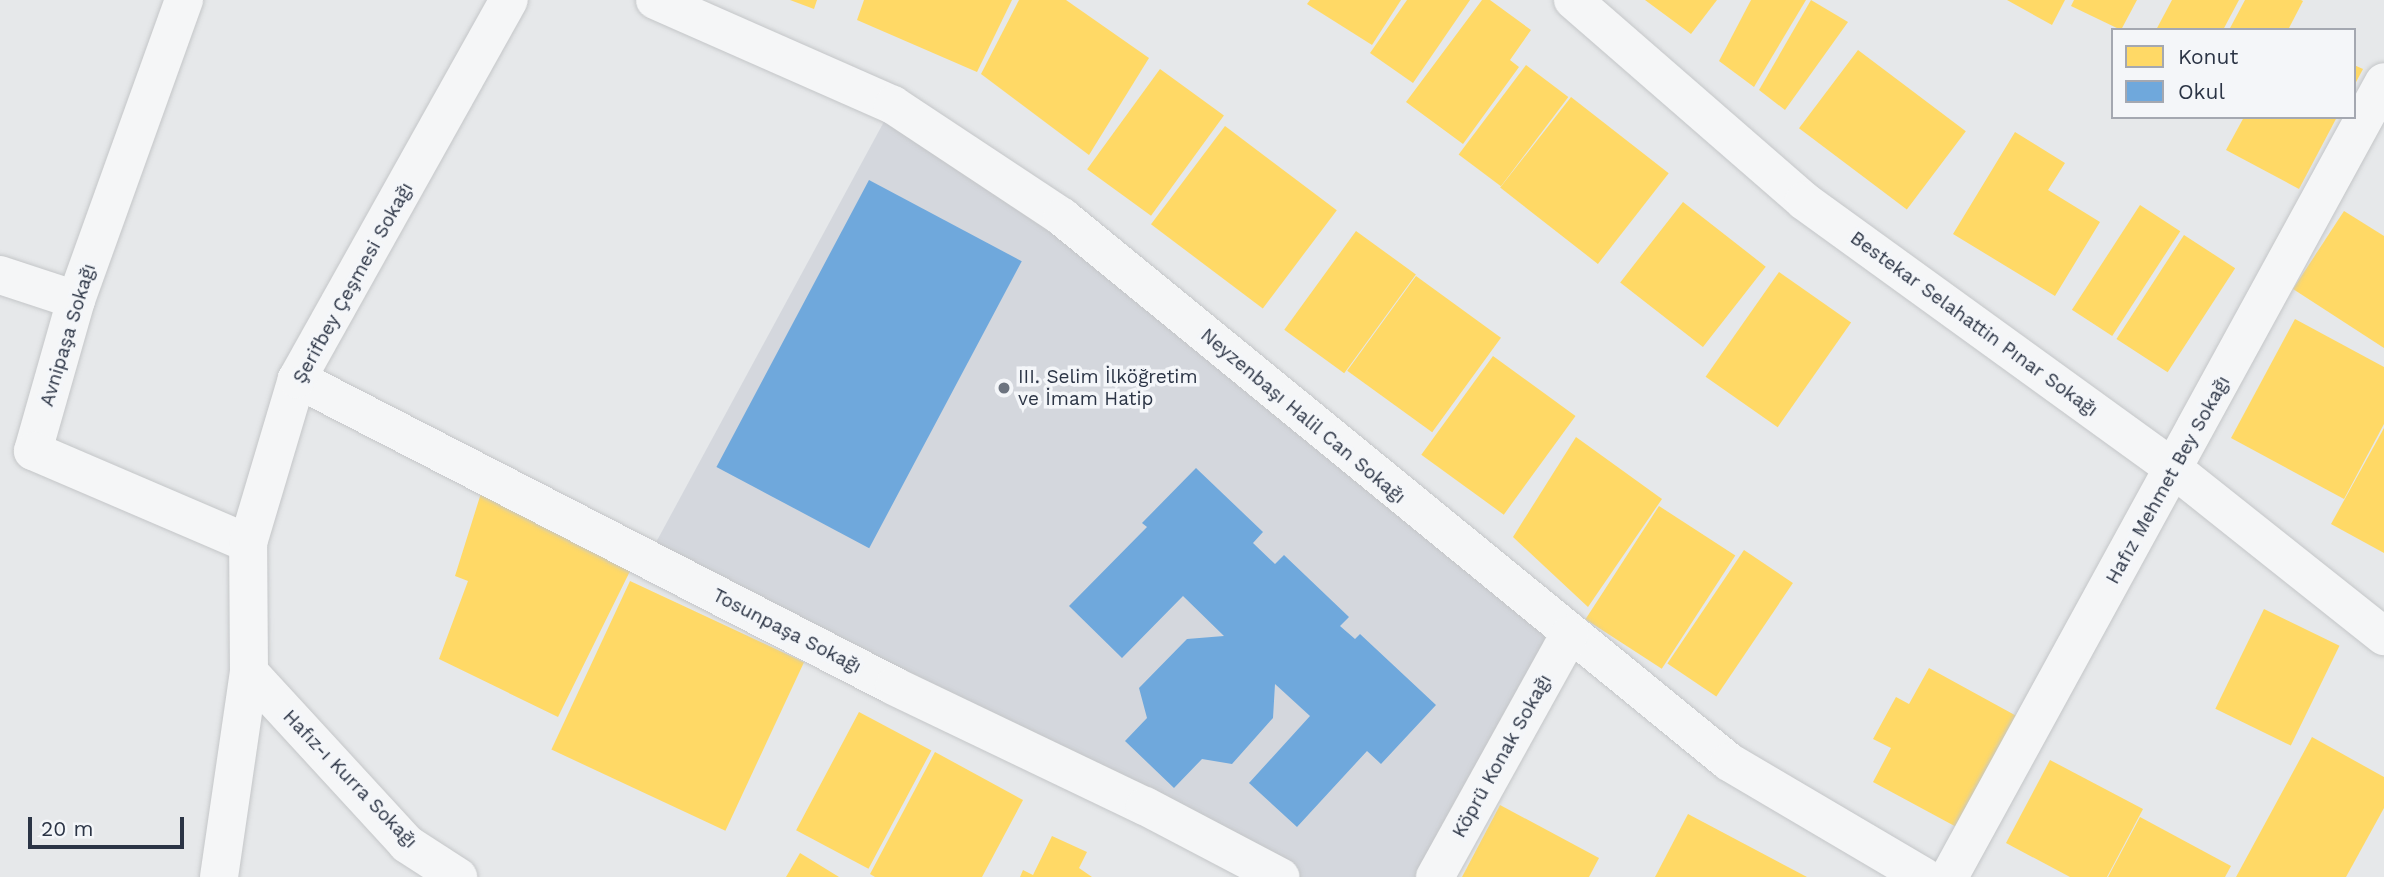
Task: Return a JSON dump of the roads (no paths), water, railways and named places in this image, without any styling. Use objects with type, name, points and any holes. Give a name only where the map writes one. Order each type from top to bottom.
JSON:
[{"type":"street","name":"Avnipaşa Sokağı","points":[[184,0],[76,300],[33,451],[248,543]]},
{"type":"street","name":"Şerifbey Çeşmesi Sokağı","points":[[219,877],[249,673],[248,543],[297,379],[509,0]]},
{"type":"street","name":"Neyzenbaşı Halil Can Sokağı","points":[[656,0],[893,105],[1062,217],[1569,635],[1729,762],[1924,877]]},
{"type":"street","name":"Bestekar Selahattin Pınar Sokağı","points":[[1573,0],[1804,201],[2175,470],[2384,636]]},
{"type":"street","name":"Hafız Mehmet Bey Sokağı","points":[[1950,877],[2175,470],[2384,82]]},
{"type":"street","points":[[0,275],[76,300]]},
{"type":"street","name":"Tosunpaşa Sokağı","points":[[297,379],[894,685],[1145,806],[1280,877]]},
{"type":"street","name":"Köprü Konak Sokağı","points":[[1435,877],[1569,635]]},
{"type":"street","name":"Hafız-ı Kurra Sokağı","points":[[249,673],[407,844],[458,877]]},
{"type":"place","name":"III. Selim İlköğretim ve İmam Hatip","points":[[1004,388]]}]
